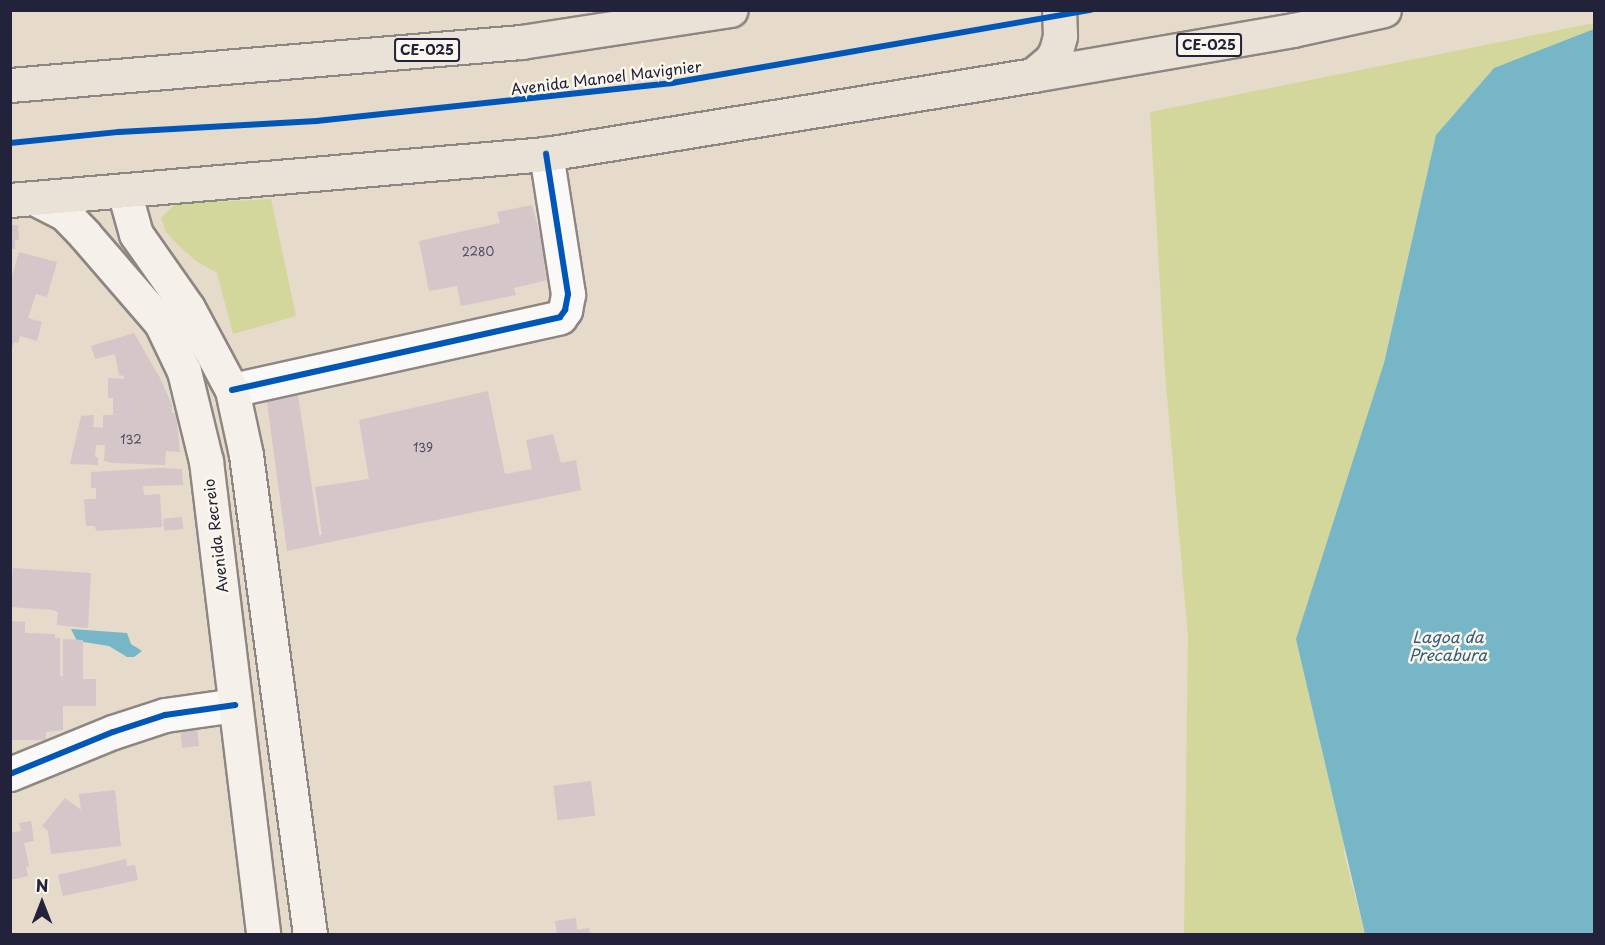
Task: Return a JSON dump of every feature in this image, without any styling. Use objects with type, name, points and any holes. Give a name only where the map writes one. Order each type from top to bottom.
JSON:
[{"type":"highway","name":"CE-025","points":[[10,85],[521,42],[731,10]]},
{"type":"highway","points":[[1033,75],[1051,60],[1056,51],[1060,36],[1059,10]]},
{"type":"highway","name":"CE-025","points":[[22,199],[546,154],[1033,75],[1293,30],[1384,10]]},
{"type":"main road","points":[[124,191],[136,234],[188,308],[232,390],[246,455],[310,934]]},
{"type":"main road","name":"Avenida Recreio","points":[[22,199],[64,213],[85,235],[161,323],[184,371],[206,461],[263,934]]},
{"type":"main road","points":[[235,705],[277,697]]},
{"type":"street","points":[[232,390],[560,317],[565,310],[568,294],[546,154]]},
{"type":"street","points":[[10,774],[112,732],[165,715],[235,705]]},
{"type":"green space","points":[[1594,23],[1594,29],[1494,68],[1436,135],[1384,363],[1344,853],[1365,934],[1184,934],[1188,637],[1165,373],[1150,112]]},
{"type":"green space","points":[[271,199],[296,316],[233,334],[217,273],[196,261],[180,247],[166,232],[161,218],[175,204]]},
{"type":"water","name":"Lagoa da Precabura","points":[[1594,29],[1594,934],[1365,934],[1296,639],[1384,363],[1436,135],[1494,68]]},
{"type":"water","points":[[71,629],[127,633],[131,644],[142,651],[134,657],[127,657],[109,646],[77,641]]},
{"type":"building","points":[[532,205],[548,264],[544,265],[547,280],[514,288],[516,295],[461,306],[457,286],[429,291],[419,241],[500,223],[497,212]]},
{"type":"building","points":[[10,225],[18,225],[19,240],[15,240],[15,249],[10,249]]},
{"type":"building","points":[[19,252],[57,262],[47,297],[36,294],[28,318],[42,322],[37,341],[20,336],[18,343],[14,342],[11,351],[10,283]]},
{"type":"building","points":[[134,333],[160,378],[172,405],[172,413],[176,414],[180,452],[166,451],[165,465],[113,463],[104,461],[105,445],[96,445],[95,457],[98,457],[98,465],[70,464],[81,416],[94,415],[93,427],[103,428],[103,415],[124,414],[113,414],[113,398],[108,398],[108,378],[124,379],[124,376],[119,375],[115,354],[95,359],[91,346]]},
{"type":"building","points":[[488,391],[505,474],[532,469],[526,440],[553,434],[561,463],[576,460],[581,490],[287,551],[267,402],[298,395],[319,535],[322,535],[315,487],[369,479],[359,420]]},
{"type":"building","points":[[182,469],[183,485],[143,486],[144,495],[160,494],[162,527],[96,531],[95,526],[86,526],[84,499],[96,499],[96,488],[91,488],[91,472]]},
{"type":"building","points":[[182,517],[183,529],[164,531],[163,519]]},
{"type":"building","points":[[13,568],[91,573],[88,628],[57,625],[58,612],[53,610],[10,607]]},
{"type":"building","points":[[11,621],[25,622],[25,633],[55,634],[55,638],[60,638],[60,676],[63,676],[63,639],[83,640],[83,679],[96,679],[96,706],[63,706],[63,730],[46,732],[46,740],[11,740]]},
{"type":"building","points":[[197,727],[199,746],[182,748],[180,729]]},
{"type":"building","points":[[591,781],[595,816],[558,820],[553,786]]},
{"type":"building","points":[[115,790],[121,846],[51,854],[48,831],[42,826],[65,798],[81,810],[79,794]]},
{"type":"building","points":[[31,821],[34,841],[24,843],[29,866],[26,867],[28,876],[10,880],[10,833],[21,831],[19,823]]},
{"type":"building","points":[[126,859],[127,866],[135,865],[138,880],[63,896],[58,875]]},
{"type":"building","points":[[576,918],[577,930],[589,928],[590,934],[557,934],[555,921]]},
{"type":"cycle path","name":"Avenida Manoel Mavignier","points":[[10,143],[119,132],[317,121],[672,83],[1091,10]]},
{"type":"cycle path","points":[[232,390],[560,317],[565,310],[568,294],[546,154]]},
{"type":"cycle path","points":[[10,774],[113,732],[165,715],[235,705]]}]
